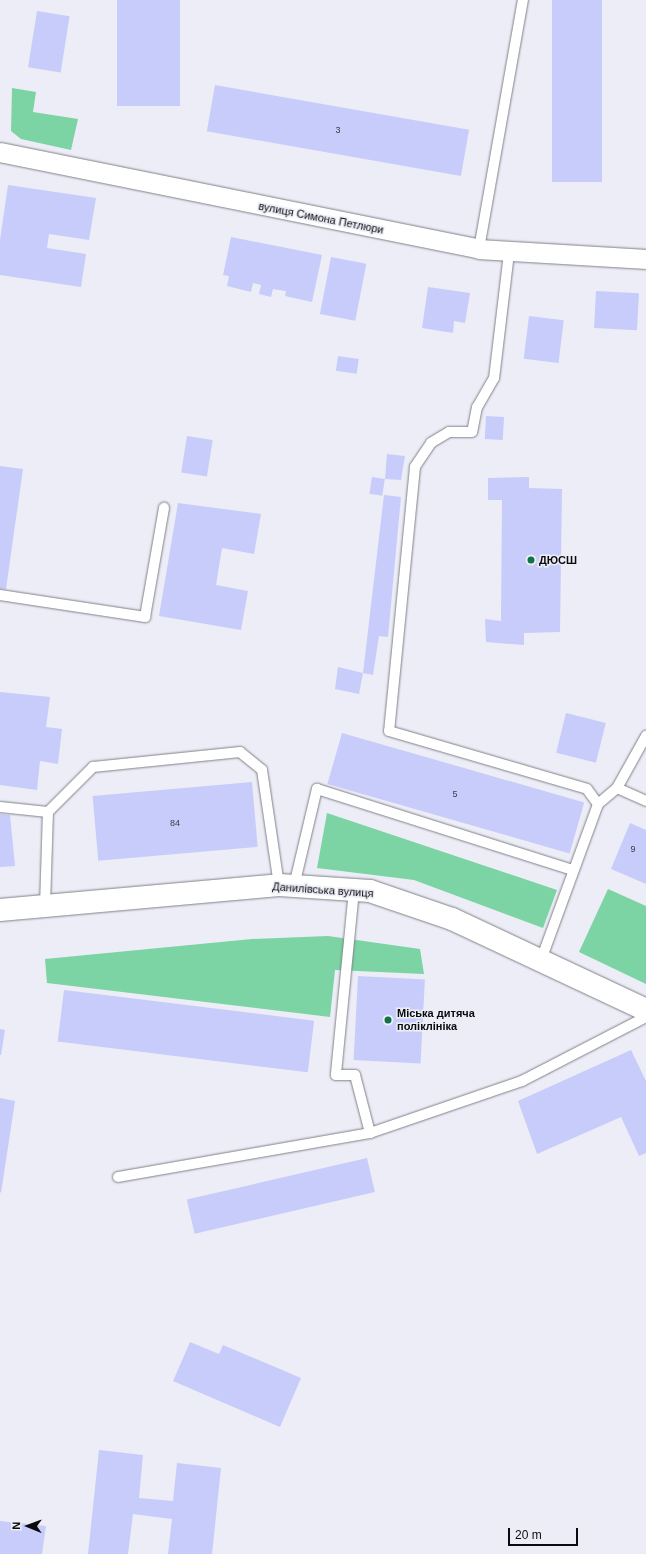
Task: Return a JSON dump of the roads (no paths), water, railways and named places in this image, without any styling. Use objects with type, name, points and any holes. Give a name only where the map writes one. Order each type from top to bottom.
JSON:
[{"type":"main road","name":"Данилівська вулиця","points":[[0,910],[286,886],[370,891],[452,919],[646,1010]]},
{"type":"street","name":"вулиця Симона Петлюри","points":[[0,152],[480,250],[509,253],[646,259]]},
{"type":"lane","points":[[480,250],[523,0]]},
{"type":"lane","points":[[509,253],[494,378],[477,407],[472,432],[449,432],[431,443],[415,467],[389,731],[587,789],[598,804]]},
{"type":"lane","points":[[0,595],[145,617],[164,508]]},
{"type":"lane","points":[[541,960],[598,804],[617,788],[646,736]]},
{"type":"lane","points":[[46,906],[48,812],[93,767],[240,752],[262,770],[286,886]]},
{"type":"lane","points":[[617,788],[646,801]]},
{"type":"lane","points":[[286,886],[317,789],[574,870]]},
{"type":"lane","points":[[0,807],[48,812]]},
{"type":"lane","points":[[354,890],[336,1076],[355,1075],[370,1133]]},
{"type":"lane","points":[[118,1177],[370,1133],[522,1081],[646,1017]]},
{"type":"place","name":"ДЮСШ","points":[[531,560]]},
{"type":"place","name":"Міська дитяча поліклініка","points":[[388,1020]]}]
